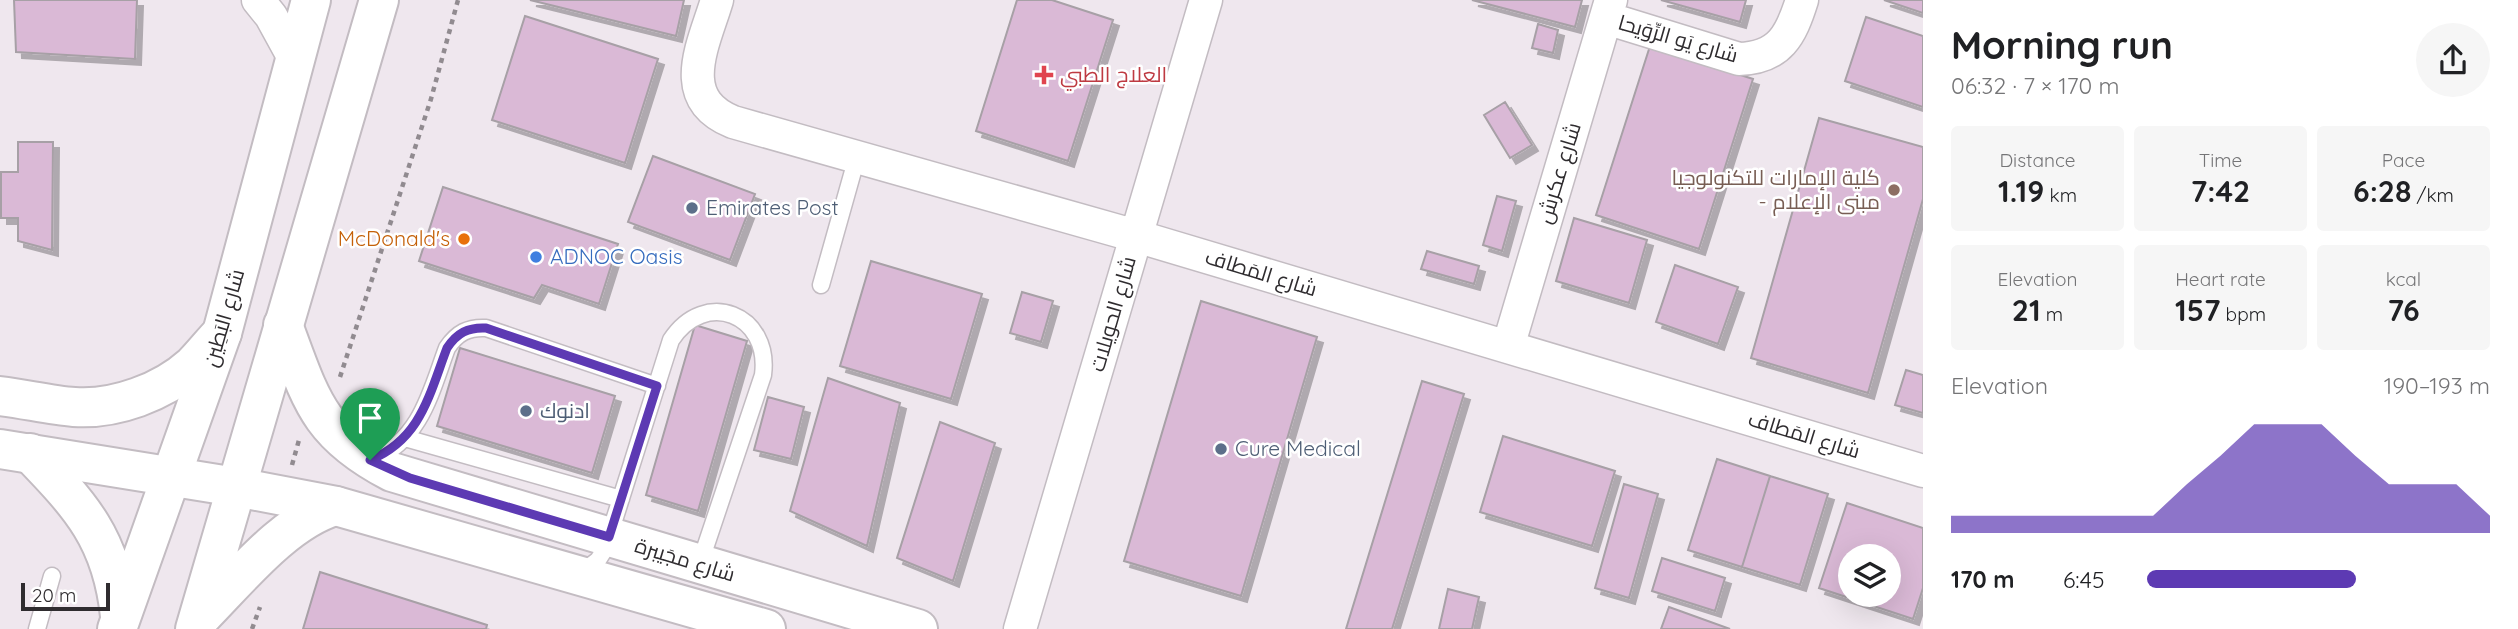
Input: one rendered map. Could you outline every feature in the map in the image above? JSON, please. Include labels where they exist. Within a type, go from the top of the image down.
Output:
[{"type":"street","points":[[258,0],[271,16],[294,58]]},
{"type":"street","name":"شارع البَطِين","points":[[119,623],[222,333],[311,0]]},
{"type":"street","points":[[197,625],[379,0]]},
{"type":"street","name":"شارع المَطاف","points":[[717,0],[697,73],[698,86],[710,109],[721,118],[1136,236],[1923,471]]},
{"type":"street","name":"شارع الحويلات","points":[[1020,629],[1206,0]]},
{"type":"street","name":"شارع يَو الرِّوَيحا","points":[[1608,9],[1739,59],[1749,59],[1769,53],[1788,37],[1802,0]]},
{"type":"street","name":"شارع عكرش","points":[[1508,347],[1608,9]]},
{"type":"street","name":"شارع مجَيبرة","points":[[283,325],[306,387],[319,412],[334,432],[370,460],[410,478],[918,629]]},
{"type":"street","points":[[0,396],[75,407],[101,406],[142,395],[168,383],[192,365],[222,333]]},
{"type":"street","points":[[37,401],[40,424],[37,435],[18,452],[77,503],[103,544],[112,568],[119,623]]},
{"type":"street","name":"شارع مجَيبرة","points":[[18,452],[172,476],[336,506],[766,629]]},
{"type":"street","points":[[197,625],[287,531],[310,515],[336,506]]},
{"type":"lane","points":[[821,285],[857,157]]},
{"type":"lane","points":[[578,575],[598,560],[609,537],[671,340],[690,318],[704,313],[726,313],[746,322],[756,333],[765,360],[763,375],[699,564]]},
{"type":"lane","points":[[370,460],[383,455],[405,438],[421,415],[447,348],[453,339],[469,329],[486,328],[657,386]]},
{"type":"lane","points":[[405,438],[621,499]]},
{"type":"lane","points":[[37,629],[52,576]]},
{"type":"path","points":[[344,367],[431,99],[458,0]]},
{"type":"path","points":[[289,473],[302,434]]},
{"type":"path","points":[[252,629],[255,620]]},
{"type":"building","points":[[14,0],[137,0],[135,59],[16,52]]},
{"type":"building","points":[[530,0],[684,0],[676,36]]},
{"type":"building","name":"العلاج الطبي","points":[[1017,0],[1052,0],[1113,20],[1068,161],[976,131]]},
{"type":"building","points":[[1472,0],[1582,0],[1575,27]]},
{"type":"building","points":[[1661,0],[1746,0],[1740,22]]},
{"type":"building","points":[[1884,0],[1923,0],[1923,13]]},
{"type":"building","points":[[525,16],[658,59],[625,163],[492,120]]},
{"type":"building","points":[[1866,17],[1923,36],[1923,107],[1845,81]]},
{"type":"building","points":[[1538,24],[1558,30],[1553,53],[1532,48]]},
{"type":"building","points":[[1650,46],[1753,79],[1699,249],[1596,215]]},
{"type":"building","points":[[1505,102],[1532,145],[1510,158],[1484,115]]},
{"type":"building","points":[[1819,118],[1923,147],[1923,199],[1868,393],[1751,358]]},
{"type":"building","points":[[18,142],[53,142],[52,250],[18,241],[18,218],[1,218],[1,172],[18,172]]},
{"type":"building","name":"Emirates Post","points":[[653,156],[755,194],[730,260],[628,222]]},
{"type":"building","points":[[443,187],[618,244],[599,304],[542,285],[534,298],[419,261]]},
{"type":"building","points":[[1497,196],[1516,201],[1502,251],[1483,245]]},
{"type":"building","points":[[1574,218],[1647,240],[1629,303],[1556,281]]},
{"type":"building","points":[[1427,251],[1479,266],[1474,284],[1421,269]]},
{"type":"building","points":[[871,261],[982,294],[951,399],[840,366]]},
{"type":"building","points":[[1675,265],[1738,287],[1718,344],[1656,322]]},
{"type":"building","points":[[1022,292],[1053,301],[1041,342],[1010,333]]},
{"type":"building","name":"Cure Medical","points":[[1201,301],[1317,337],[1241,596],[1124,561]]},
{"type":"building","points":[[695,325],[747,341],[698,511],[646,495]]},
{"type":"building","name":"ادنوك","points":[[460,348],[615,396],[592,473],[437,426]]},
{"type":"building","points":[[1906,370],[1923,375],[1923,413],[1895,405]]},
{"type":"building","points":[[828,378],[900,403],[867,546],[790,511]]},
{"type":"building","points":[[1422,381],[1464,394],[1392,629],[1346,629]]},
{"type":"building","points":[[768,397],[804,407],[791,459],[754,450]]},
{"type":"building","points":[[940,422],[995,443],[953,581],[897,558]]},
{"type":"building","points":[[1503,436],[1615,471],[1592,546],[1480,512]]},
{"type":"building","points":[[1717,459],[1770,476],[1742,567],[1688,550]]},
{"type":"building","points":[[1770,476],[1828,494],[1800,585],[1742,567]]},
{"type":"building","points":[[1624,484],[1658,494],[1629,598],[1595,588]]},
{"type":"building","points":[[1847,503],[1923,528],[1923,588],[1913,619],[1877,607],[1901,607],[1901,544],[1838,544],[1838,594],[1819,588]]},
{"type":"building","points":[[1662,558],[1725,578],[1715,611],[1652,591]]},
{"type":"building","points":[[320,572],[487,625],[486,629],[303,629]]},
{"type":"building","points":[[1448,589],[1479,597],[1472,629],[1439,629]]},
{"type":"building","points":[[1669,607],[1730,629],[1661,629]]},
{"type":"place","name":"العلاج الطبي","points":[[1044,75]]},
{"type":"place","name":"كلية الإمارات للتكنولوجيا - مبنى الإعلام","points":[[1894,190]]},
{"type":"place","name":"Emirates Post","points":[[692,208]]},
{"type":"place","name":"McDonald's","points":[[464,239]]},
{"type":"place","name":"ADNOC Oasis","points":[[536,257]]},
{"type":"place","name":"ادنوك","points":[[526,411]]},
{"type":"place","name":"Cure Medical","points":[[1221,449]]},
{"type":"route","points":[[486,328],[657,386],[609,537],[410,478],[370,460],[395,448],[414,427],[447,348],[461,332],[469,329],[486,328]]}]
